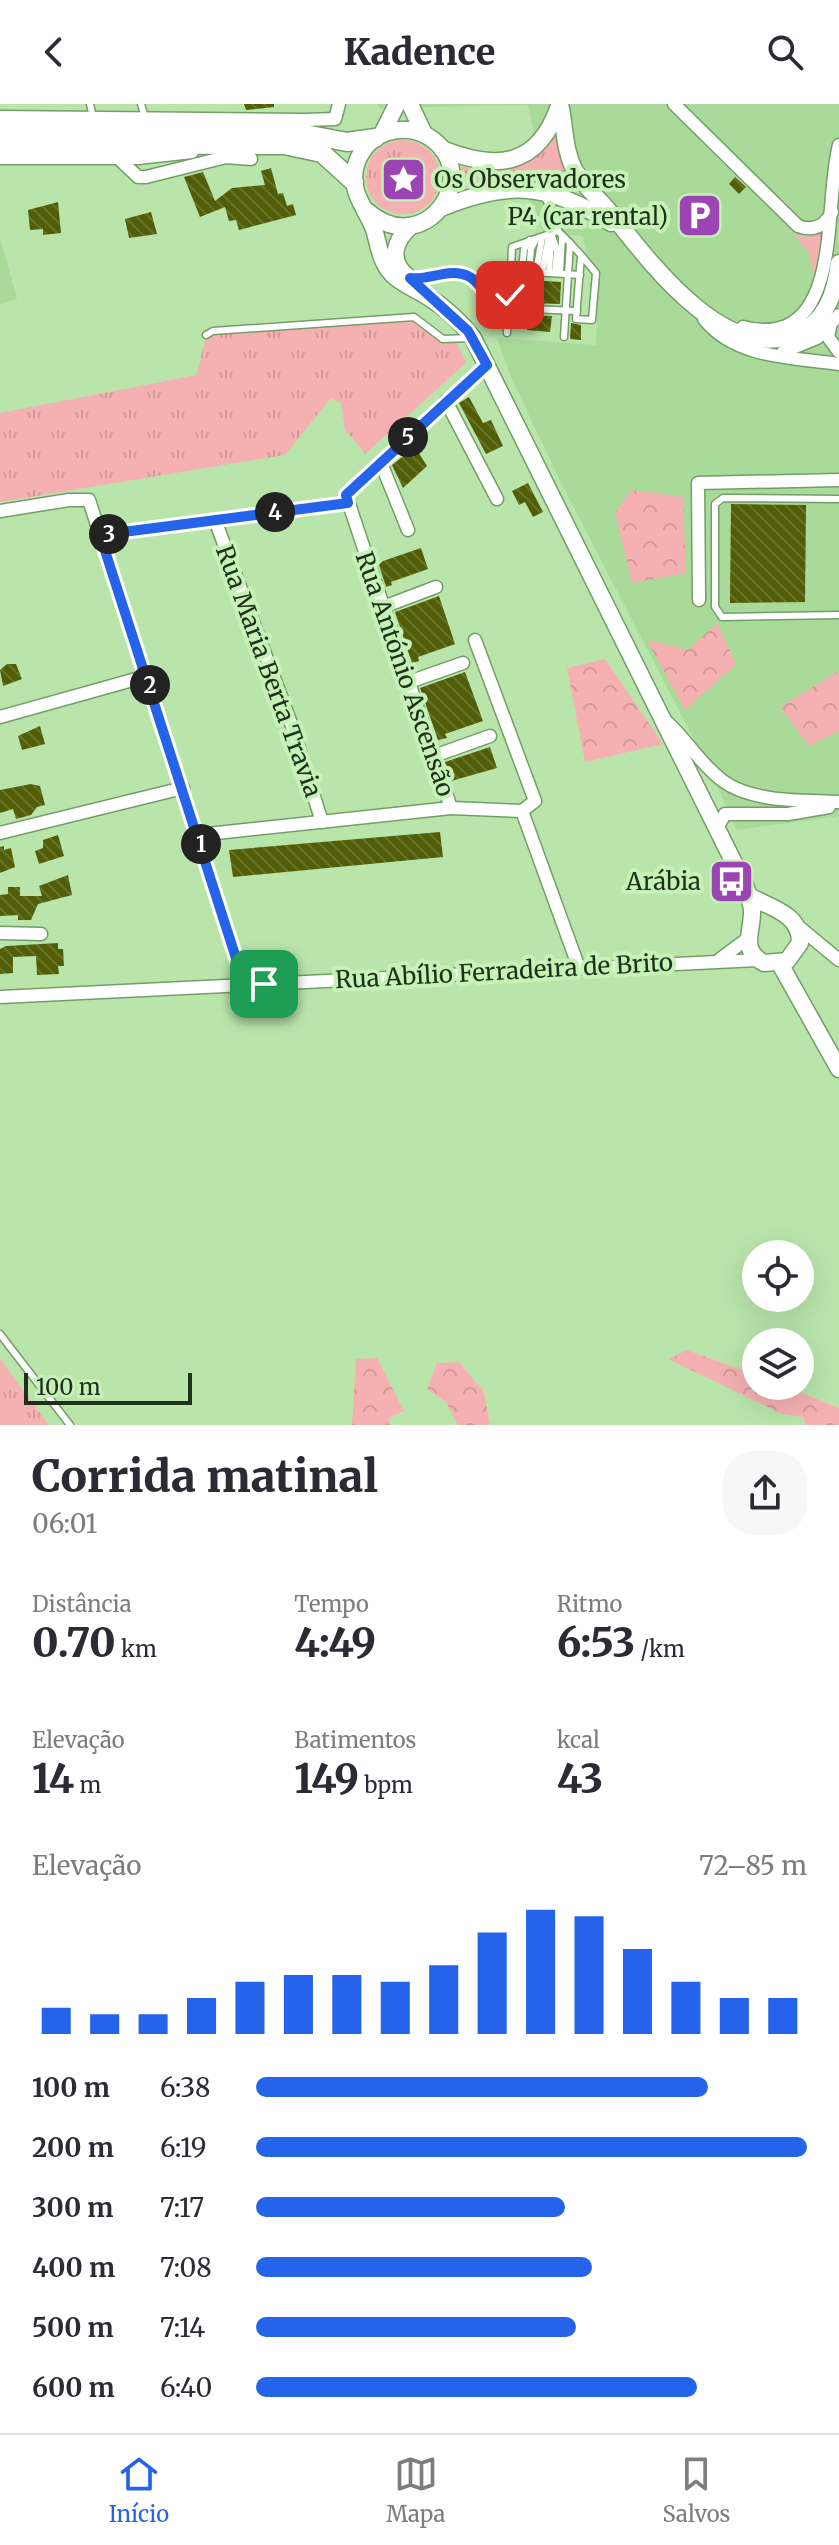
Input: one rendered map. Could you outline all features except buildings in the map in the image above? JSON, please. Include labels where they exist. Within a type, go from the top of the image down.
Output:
[{"type":"main road","points":[[0,129],[250,127],[303,131],[347,142],[378,136]]},
{"type":"main road","points":[[0,144],[228,144],[313,149],[331,158],[354,182]]},
{"type":"street","points":[[0,117],[92,111],[145,117],[335,119],[339,104]]},
{"type":"street","points":[[397,104],[378,136],[359,157],[354,182],[389,271],[405,285],[426,295]]},
{"type":"street","points":[[410,104],[424,134],[442,149],[487,163],[524,154],[545,137],[560,104]]},
{"type":"street","points":[[560,104],[567,148],[575,171],[626,232],[685,294],[728,331],[752,340],[781,340],[802,332],[829,307],[839,263]]},
{"type":"street","points":[[674,104],[798,226],[817,228],[828,220],[832,211]]},
{"type":"street","points":[[230,118],[250,127]]},
{"type":"street","points":[[378,136],[396,129],[424,134]]},
{"type":"street","points":[[0,158],[118,158],[134,163],[228,144]]},
{"type":"street","points":[[685,294],[720,316],[752,330],[781,328],[794,323],[815,304],[822,292],[839,145]]},
{"type":"street","points":[[441,208],[451,179],[442,149]]},
{"type":"street","points":[[134,163],[138,177],[146,177],[226,157],[251,159]]},
{"type":"street","points":[[367,211],[387,224],[411,226],[422,223],[441,208],[488,191],[517,188],[539,190],[578,201],[626,232]]},
{"type":"street","points":[[411,226],[401,235],[394,254],[396,264],[426,295],[459,321],[473,338],[749,896],[752,913],[748,933],[758,960],[833,957]]},
{"type":"street","points":[[685,294],[710,327],[750,351],[839,364]]},
{"type":"street","points":[[768,354],[802,346],[830,327],[839,315]]},
{"type":"street","points":[[830,327],[828,337],[839,352]]},
{"type":"street","points":[[100,535],[348,503],[346,495],[487,365]]},
{"type":"street","points":[[446,401],[497,499]]},
{"type":"street","points":[[381,463],[408,530]]},
{"type":"street","points":[[699,600],[698,483],[839,480]]},
{"type":"street","points":[[0,511],[69,500],[89,500],[245,986]]},
{"type":"street","name":"Rua António Ascensão","points":[[348,503],[451,808],[522,811]]},
{"type":"street","name":"Rua Maria Berta Travia","points":[[215,520],[292,726],[322,822]]},
{"type":"street","points":[[383,607],[436,587]]},
{"type":"street","points":[[475,640],[535,801],[522,811],[579,968]]},
{"type":"street","points":[[409,682],[463,663]]},
{"type":"street","points":[[0,717],[147,676]]},
{"type":"street","points":[[663,719],[719,777],[734,787],[788,799],[839,804]]},
{"type":"street","points":[[434,756],[490,736]]},
{"type":"street","points":[[0,833],[183,788]]},
{"type":"street","points":[[717,828],[725,814],[788,814],[839,804]]},
{"type":"street","points":[[198,835],[451,808]]},
{"type":"street","points":[[749,896],[789,916],[833,957]]},
{"type":"street","points":[[720,959],[748,933],[763,913],[776,911]]},
{"type":"street","points":[[799,927],[790,957],[812,1016],[839,1069]]},
{"type":"street","points":[[0,933],[41,934]]},
{"type":"street","name":"Rua Abílio Ferradeira de Brito","points":[[0,997],[720,959],[758,960]]},
{"type":"lane","points":[[141,104],[145,117]]},
{"type":"lane","points":[[539,190],[556,218],[544,237],[531,249],[542,272]]},
{"type":"lane","points":[[542,272],[557,251],[544,237]]},
{"type":"lane","points":[[542,272],[544,237]]},
{"type":"lane","points":[[507,333],[512,247],[544,237],[562,238],[570,243],[581,255],[596,273],[592,320],[576,319],[581,255]]},
{"type":"lane","points":[[542,272],[562,238]]},
{"type":"lane","points":[[564,337],[570,243]]},
{"type":"lane","points":[[510,281],[518,271],[580,275]]},
{"type":"lane","points":[[410,278],[430,279],[450,272],[467,275],[496,303],[577,311]]},
{"type":"lane","points":[[206,335],[213,331],[414,317],[443,339],[473,338]]},
{"type":"lane","points":[[839,499],[723,498],[715,504],[715,607],[722,617],[839,615]]},
{"type":"lane","points":[[0,1334],[70,1425]]},
{"type":"shaded area","points":[[377,104],[839,104],[839,816],[737,830],[711,772],[562,485],[510,375],[497,338],[596,345],[599,271],[588,258],[583,236],[543,232],[530,206],[527,175],[533,128],[528,105],[379,108]]},
{"type":"shaded area","points":[[0,237],[17,299],[0,304]]},
{"type":"green space","points":[[557,134],[579,186],[575,192],[547,183],[518,179],[488,181],[460,190],[460,167],[488,170],[514,166],[537,154]]},
{"type":"green space","points":[[403,140],[417,143],[429,151],[437,163],[440,177],[437,191],[429,203],[417,211],[403,214],[389,211],[377,203],[369,191],[366,177],[369,163],[377,151],[389,143]]},
{"type":"green space","points":[[823,233],[818,278],[815,278],[808,251],[793,234],[805,237]]},
{"type":"green space","points":[[414,317],[443,339],[455,338],[466,363],[365,454],[345,429],[341,403],[331,398],[285,455],[0,502],[0,413],[197,375],[206,335],[213,331]]},
{"type":"green space","points":[[631,490],[683,497],[686,573],[632,583],[615,513]]},
{"type":"green space","points":[[717,623],[736,664],[685,710],[647,640],[688,650]]},
{"type":"green space","points":[[605,659],[663,744],[585,762],[567,668]]},
{"type":"green space","points":[[839,671],[839,731],[809,746],[780,707]]},
{"type":"green space","points":[[687,1350],[742,1370],[742,1395],[668,1359]]},
{"type":"green space","points":[[377,1358],[404,1411],[390,1417],[389,1425],[352,1425],[356,1359]]},
{"type":"green space","points":[[0,1359],[49,1425],[0,1425]]},
{"type":"green space","points":[[459,1362],[484,1392],[490,1425],[458,1425],[446,1402],[427,1389],[437,1363]]},
{"type":"green space","points":[[814,1398],[839,1408],[839,1425],[805,1425],[804,1417],[782,1414],[753,1400]]},
{"type":"place","name":"Os Observadores","points":[[403,179]]},
{"type":"place","name":"P4 (car rental)","points":[[699,216]]},
{"type":"place","name":"Arábia","points":[[732,881]]},
{"type":"route","points":[[264,984],[245,986],[100,535],[348,503],[346,495],[487,365],[468,331],[410,278],[430,279],[456,273],[467,275],[496,303],[506,302],[510,295]]}]
